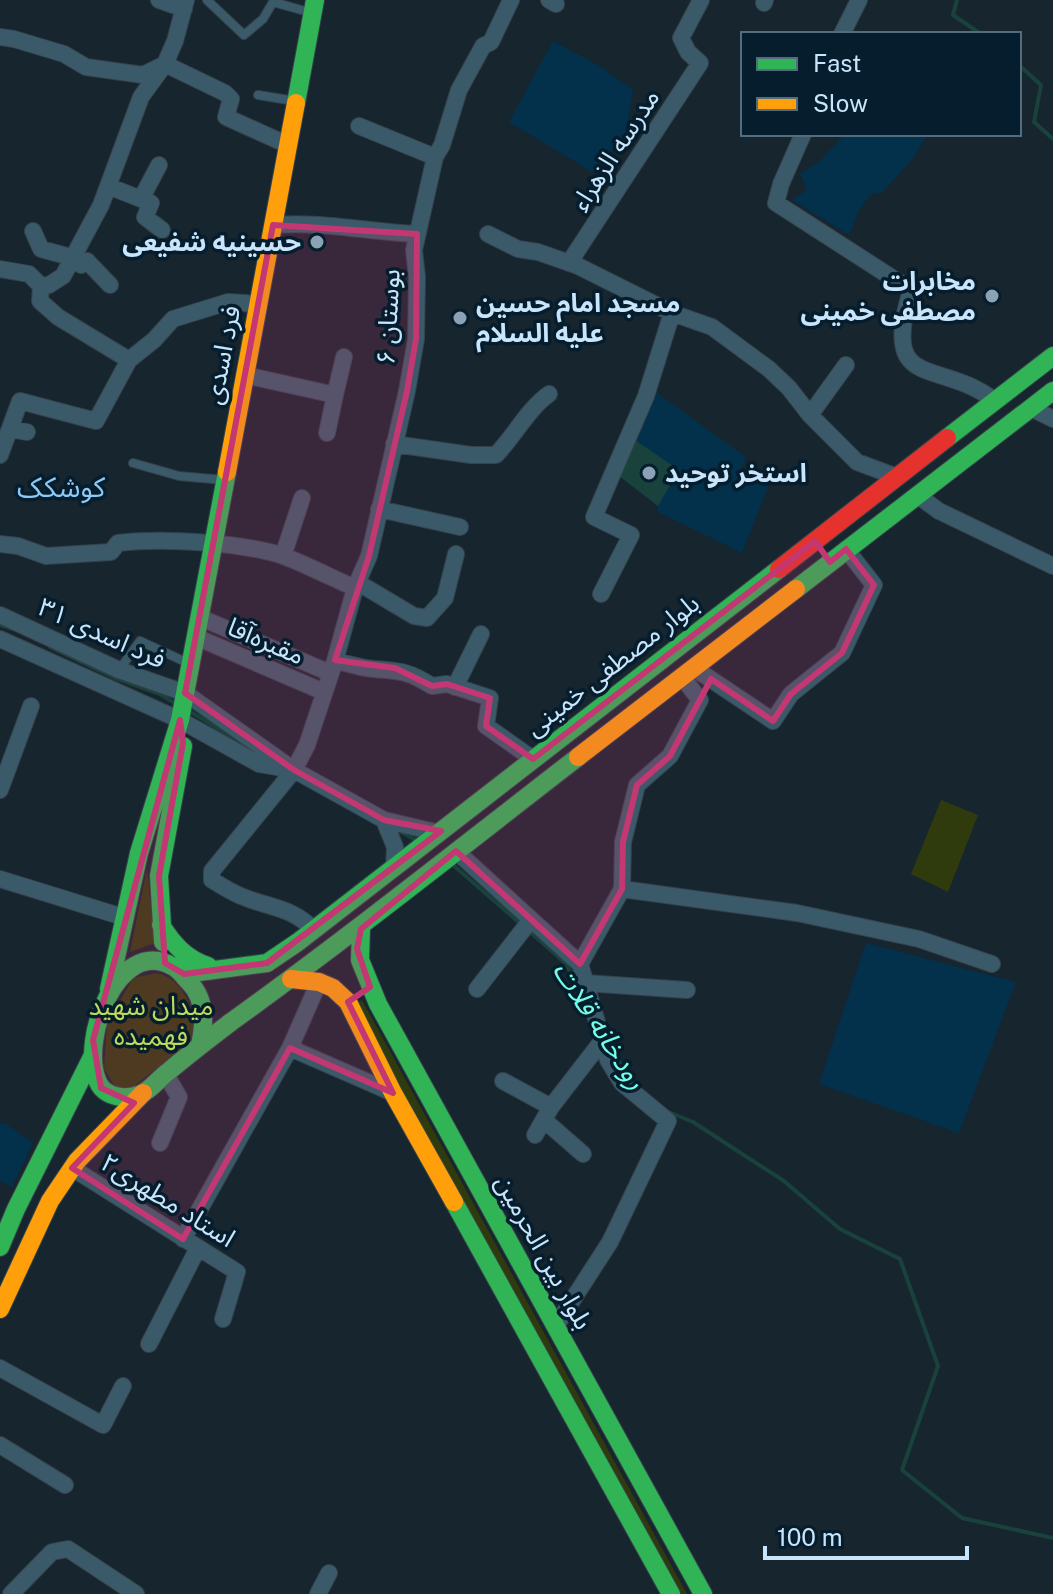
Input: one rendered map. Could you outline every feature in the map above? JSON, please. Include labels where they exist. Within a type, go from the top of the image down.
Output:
[{"type":"main road","name":"فرد اسدی","points":[[109,989],[123,917],[162,770],[180,720],[204,619],[213,543],[314,6]]},
{"type":"main road","name":"بلوار مصطفی خمینی","points":[[184,974],[267,963],[314,930],[1053,356]]},
{"type":"main road","name":"بلوار مصطفی خمینی","points":[[200,1045],[361,929],[456,852],[1053,391]]},
{"type":"main road","points":[[815,541],[830,562]]},
{"type":"main road","name":"فرد اسدی","points":[[165,963],[159,876],[183,743],[180,720]]},
{"type":"main road","points":[[161,925],[174,946],[187,956],[201,964],[224,969]]},
{"type":"main road","name":"بلوار بین الحرمین","points":[[361,929],[357,949],[370,987],[703,1594]]},
{"type":"main road","points":[[0,1309],[50,1201],[72,1168],[143,1093],[200,1045],[205,1028],[199,995],[184,974],[165,963],[145,962],[132,967],[109,989],[97,1015],[93,1055],[97,1080],[108,1094],[125,1097],[143,1093]]},
{"type":"main road","points":[[291,979],[319,982],[333,988],[348,1002],[393,1093],[671,1594]]},
{"type":"main road","points":[[348,1002],[370,987]]},
{"type":"main road","points":[[0,1247],[8,1205],[93,1055]]},
{"type":"street","points":[[41,286],[49,285],[63,276],[74,258],[101,205],[141,97],[165,64],[175,41],[185,4],[159,0]]},
{"type":"street","name":"بوستان ۶","points":[[330,663],[369,556],[416,339],[414,250],[435,157],[442,145],[459,90],[483,46],[491,42],[511,0]]},
{"type":"street","name":"مدرسه الزهراء","points":[[569,263],[700,63],[688,52],[681,38],[701,0]]},
{"type":"street","points":[[843,32],[859,0]]},
{"type":"street","points":[[0,37],[64,54],[86,67],[143,75],[165,64]]},
{"type":"street","points":[[165,64],[225,93],[231,99],[226,117],[288,145]]},
{"type":"street","points":[[359,126],[435,157]]},
{"type":"street","points":[[802,136],[776,203],[911,290],[903,318],[901,349],[906,356],[923,370],[982,391],[995,401]]},
{"type":"street","points":[[141,199],[159,165]]},
{"type":"street","points":[[108,186],[151,203],[145,217],[162,230]]},
{"type":"street","points":[[273,225],[295,223],[364,227],[417,234]]},
{"type":"street","points":[[33,231],[41,249],[74,258],[81,265],[87,261],[110,285]]},
{"type":"street","points":[[488,234],[518,249],[538,252],[569,263],[672,313],[712,327],[769,369],[857,462],[897,477]]},
{"type":"street","points":[[0,269],[29,274],[41,286],[40,301],[58,317],[129,360]]},
{"type":"street","points":[[0,455],[18,431],[20,401],[96,421],[129,360],[154,340],[173,319],[228,302],[258,304]]},
{"type":"street","points":[[601,594],[631,535],[594,517],[646,396],[672,313]]},
{"type":"street","points":[[327,433],[344,357]]},
{"type":"street","points":[[810,415],[846,365]]},
{"type":"street","points":[[245,375],[335,395]]},
{"type":"street","points":[[394,444],[471,455],[496,455],[515,435],[536,403],[549,394]]},
{"type":"street","points":[[1031,408],[1053,419]]},
{"type":"street","points":[[917,495],[939,511],[1053,566]]},
{"type":"street","points":[[283,556],[302,498]]},
{"type":"street","points":[[379,509],[460,527]]},
{"type":"street","points":[[0,544],[18,546],[46,556],[111,552],[118,543],[136,541],[213,543],[283,556],[356,585],[414,616],[427,618],[445,598],[456,554]]},
{"type":"street","points":[[688,672],[773,721],[791,694],[842,653],[874,585],[846,549]]},
{"type":"street","name":"فرد اسدی ۳۱","points":[[0,615],[119,670],[185,693],[294,770]]},
{"type":"street","name":"مقبره‌آقا","points":[[204,619],[330,663],[318,690],[307,745],[294,770],[212,871],[212,880],[247,898],[301,917],[314,930]]},
{"type":"street","points":[[455,687],[481,634]]},
{"type":"street","name":"مقبره‌آقا","points":[[198,638],[318,690]]},
{"type":"street","name":"فرد اسدی ۳۱","points":[[0,639],[180,720],[259,764],[294,770]]},
{"type":"street","points":[[330,663],[395,668],[432,686],[447,684],[490,698],[486,726],[533,759]]},
{"type":"street","points":[[580,964],[622,889],[623,842],[637,785],[670,756],[700,700],[688,672]]},
{"type":"street","points":[[0,790],[31,706]]},
{"type":"street","points":[[294,770],[384,820],[439,834]]},
{"type":"street","points":[[384,820],[395,847],[394,868]]},
{"type":"street","points":[[456,852],[580,964],[608,1060],[622,1083],[668,1121],[610,1242],[555,1327]]},
{"type":"street","points":[[0,879],[123,917]]},
{"type":"street","points":[[622,889],[797,913],[919,939],[992,964]]},
{"type":"street","points":[[477,989],[530,921]]},
{"type":"street","points":[[183,1239],[290,1048],[319,982]]},
{"type":"street","points":[[585,983],[687,990]]},
{"type":"street","points":[[535,1135],[602,1041]]},
{"type":"street","points":[[290,1048],[393,1093]]},
{"type":"street","points":[[160,1143],[179,1097],[165,1073]]},
{"type":"street","points":[[503,1081],[548,1113],[583,1154]]},
{"type":"street","name":"استاد مطهری۲","points":[[72,1168],[237,1272],[223,1319]]},
{"type":"street","points":[[149,1344],[198,1248]]},
{"type":"street","points":[[0,1368],[103,1425],[123,1386]]},
{"type":"street","points":[[0,1445],[65,1485]]},
{"type":"street","points":[[11,1594],[52,1552],[68,1549],[136,1594]]},
{"type":"street","points":[[318,1594],[329,1573]]},
{"type":"lane","points":[[207,0],[244,35],[263,19],[273,2],[314,6]]},
{"type":"lane","points":[[258,95],[296,101]]},
{"type":"lane","points":[[133,463],[179,476],[225,480]]},
{"type":"lane","points":[[119,670],[140,641],[191,664]]},
{"type":"highlighted area","points":[[273,225],[417,234],[416,339],[407,391],[369,556],[335,660],[395,668],[432,686],[447,684],[490,698],[486,726],[533,759],[815,541],[830,562],[846,549],[874,585],[842,653],[791,694],[773,721],[711,679],[670,756],[637,785],[623,842],[622,889],[580,964],[456,851],[361,929],[357,949],[370,987],[348,1002],[393,1093],[290,1048],[183,1239],[72,1168],[134,1103],[101,1088],[93,1040],[180,720],[183,743],[159,876],[165,963],[184,974],[267,963],[441,831],[384,820],[294,770],[185,693]]},
{"type":"shaded area","points":[[553,41],[600,66],[633,90],[626,132],[594,173],[509,122]]},
{"type":"shaded area","points":[[843,136],[927,136],[914,157],[882,193],[872,193],[860,208],[849,235],[792,200],[807,189],[800,174],[820,161]]},
{"type":"shaded area","points":[[657,393],[746,457],[741,470],[769,485],[742,553],[658,512],[658,506],[619,476]]},
{"type":"shaded area","name":"استخر توحید","points":[[635,440],[679,470],[658,506],[619,476]]},
{"type":"shaded area","points":[[866,943],[1016,982],[959,1133],[819,1084]]},
{"type":"shaded area","points":[[5,1123],[33,1143],[12,1187],[0,1181],[0,1124]]},
{"type":"green space","points":[[941,800],[978,815],[948,892],[911,874]]},
{"type":"green space","points":[[147,869],[155,943],[130,952]]},
{"type":"green space","name":"میدان شهید فهمیده","points":[[156,973],[172,980],[189,1004],[196,1020],[189,1043],[133,1087],[116,1089],[104,1068],[107,1024],[133,978]]},
{"type":"green space","points":[[362,1000],[687,1594],[682,1594],[647,1539],[355,1004]]},
{"type":"waterway","points":[[957,0],[953,15],[978,32]]},
{"type":"waterway","points":[[1021,67],[1041,85],[1034,122],[1053,139]]},
{"type":"waterway","name":"رودخانه قلات","points":[[0,625],[13,629]]},
{"type":"waterway","name":"رودخانه قلات","points":[[50,647],[115,678],[160,694],[176,704]]},
{"type":"waterway","name":"رودخانه قلات","points":[[191,712],[248,747]]},
{"type":"waterway","name":"رودخانه قلات","points":[[399,831],[416,840]]},
{"type":"waterway","name":"رودخانه قلات","points":[[453,865],[522,925]]},
{"type":"waterway","name":"رودخانه قلات","points":[[528,930],[564,962],[579,985]]},
{"type":"waterway","name":"رودخانه قلات","points":[[612,1050],[630,1080]]},
{"type":"waterway","name":"رودخانه قلات","points":[[666,1111],[693,1122],[784,1181],[840,1229],[900,1259],[938,1366],[902,1470],[962,1518],[1053,1538]]},
{"type":"traffic: fast","points":[[296,103],[315,0]]},
{"type":"traffic: fast","points":[[947,438],[1053,356]]},
{"type":"traffic: fast","points":[[796,589],[1053,391]]},
{"type":"traffic: fast","points":[[109,989],[139,853],[180,720],[227,472]]},
{"type":"traffic: fast","points":[[184,974],[267,963],[298,942],[779,569]]},
{"type":"traffic: fast","points":[[163,942],[159,876],[183,746]]},
{"type":"traffic: fast","points":[[200,1045],[203,1012],[199,996],[179,971],[152,961],[135,966],[119,979],[107,998],[94,1043],[93,1064],[98,1082],[111,1094],[129,1097],[145,1092],[207,1040],[578,757]]},
{"type":"traffic: fast","points":[[161,925],[181,950],[208,966]]},
{"type":"traffic: fast","points":[[361,929],[360,960],[378,1004],[703,1594]]},
{"type":"traffic: fast","points":[[0,1247],[93,1055]]},
{"type":"traffic: fast","points":[[454,1202],[671,1594]]},
{"type":"traffic: slow","points":[[227,472],[296,103]]},
{"type":"traffic: slow","points":[[578,757],[796,589]]},
{"type":"traffic: slow","points":[[291,979],[319,982],[333,988],[348,1002],[393,1093],[454,1202]]},
{"type":"traffic: slow","points":[[0,1309],[50,1201],[77,1161],[143,1093]]},
{"type":"traffic: jam","points":[[779,569],[947,438]]},
{"type":"place","name":"حسینیه شفیعی","points":[[317,242]]},
{"type":"place","name":"مخابرات مصطفی خمینی","points":[[992,296]]},
{"type":"place","name":"مسجد امام حسین علیه السلام","points":[[460,318]]},
{"type":"place","name":"استخر توحید","points":[[649,473]]},
{"type":"district","name":"کوشکک","points":[[61,487]]}]
